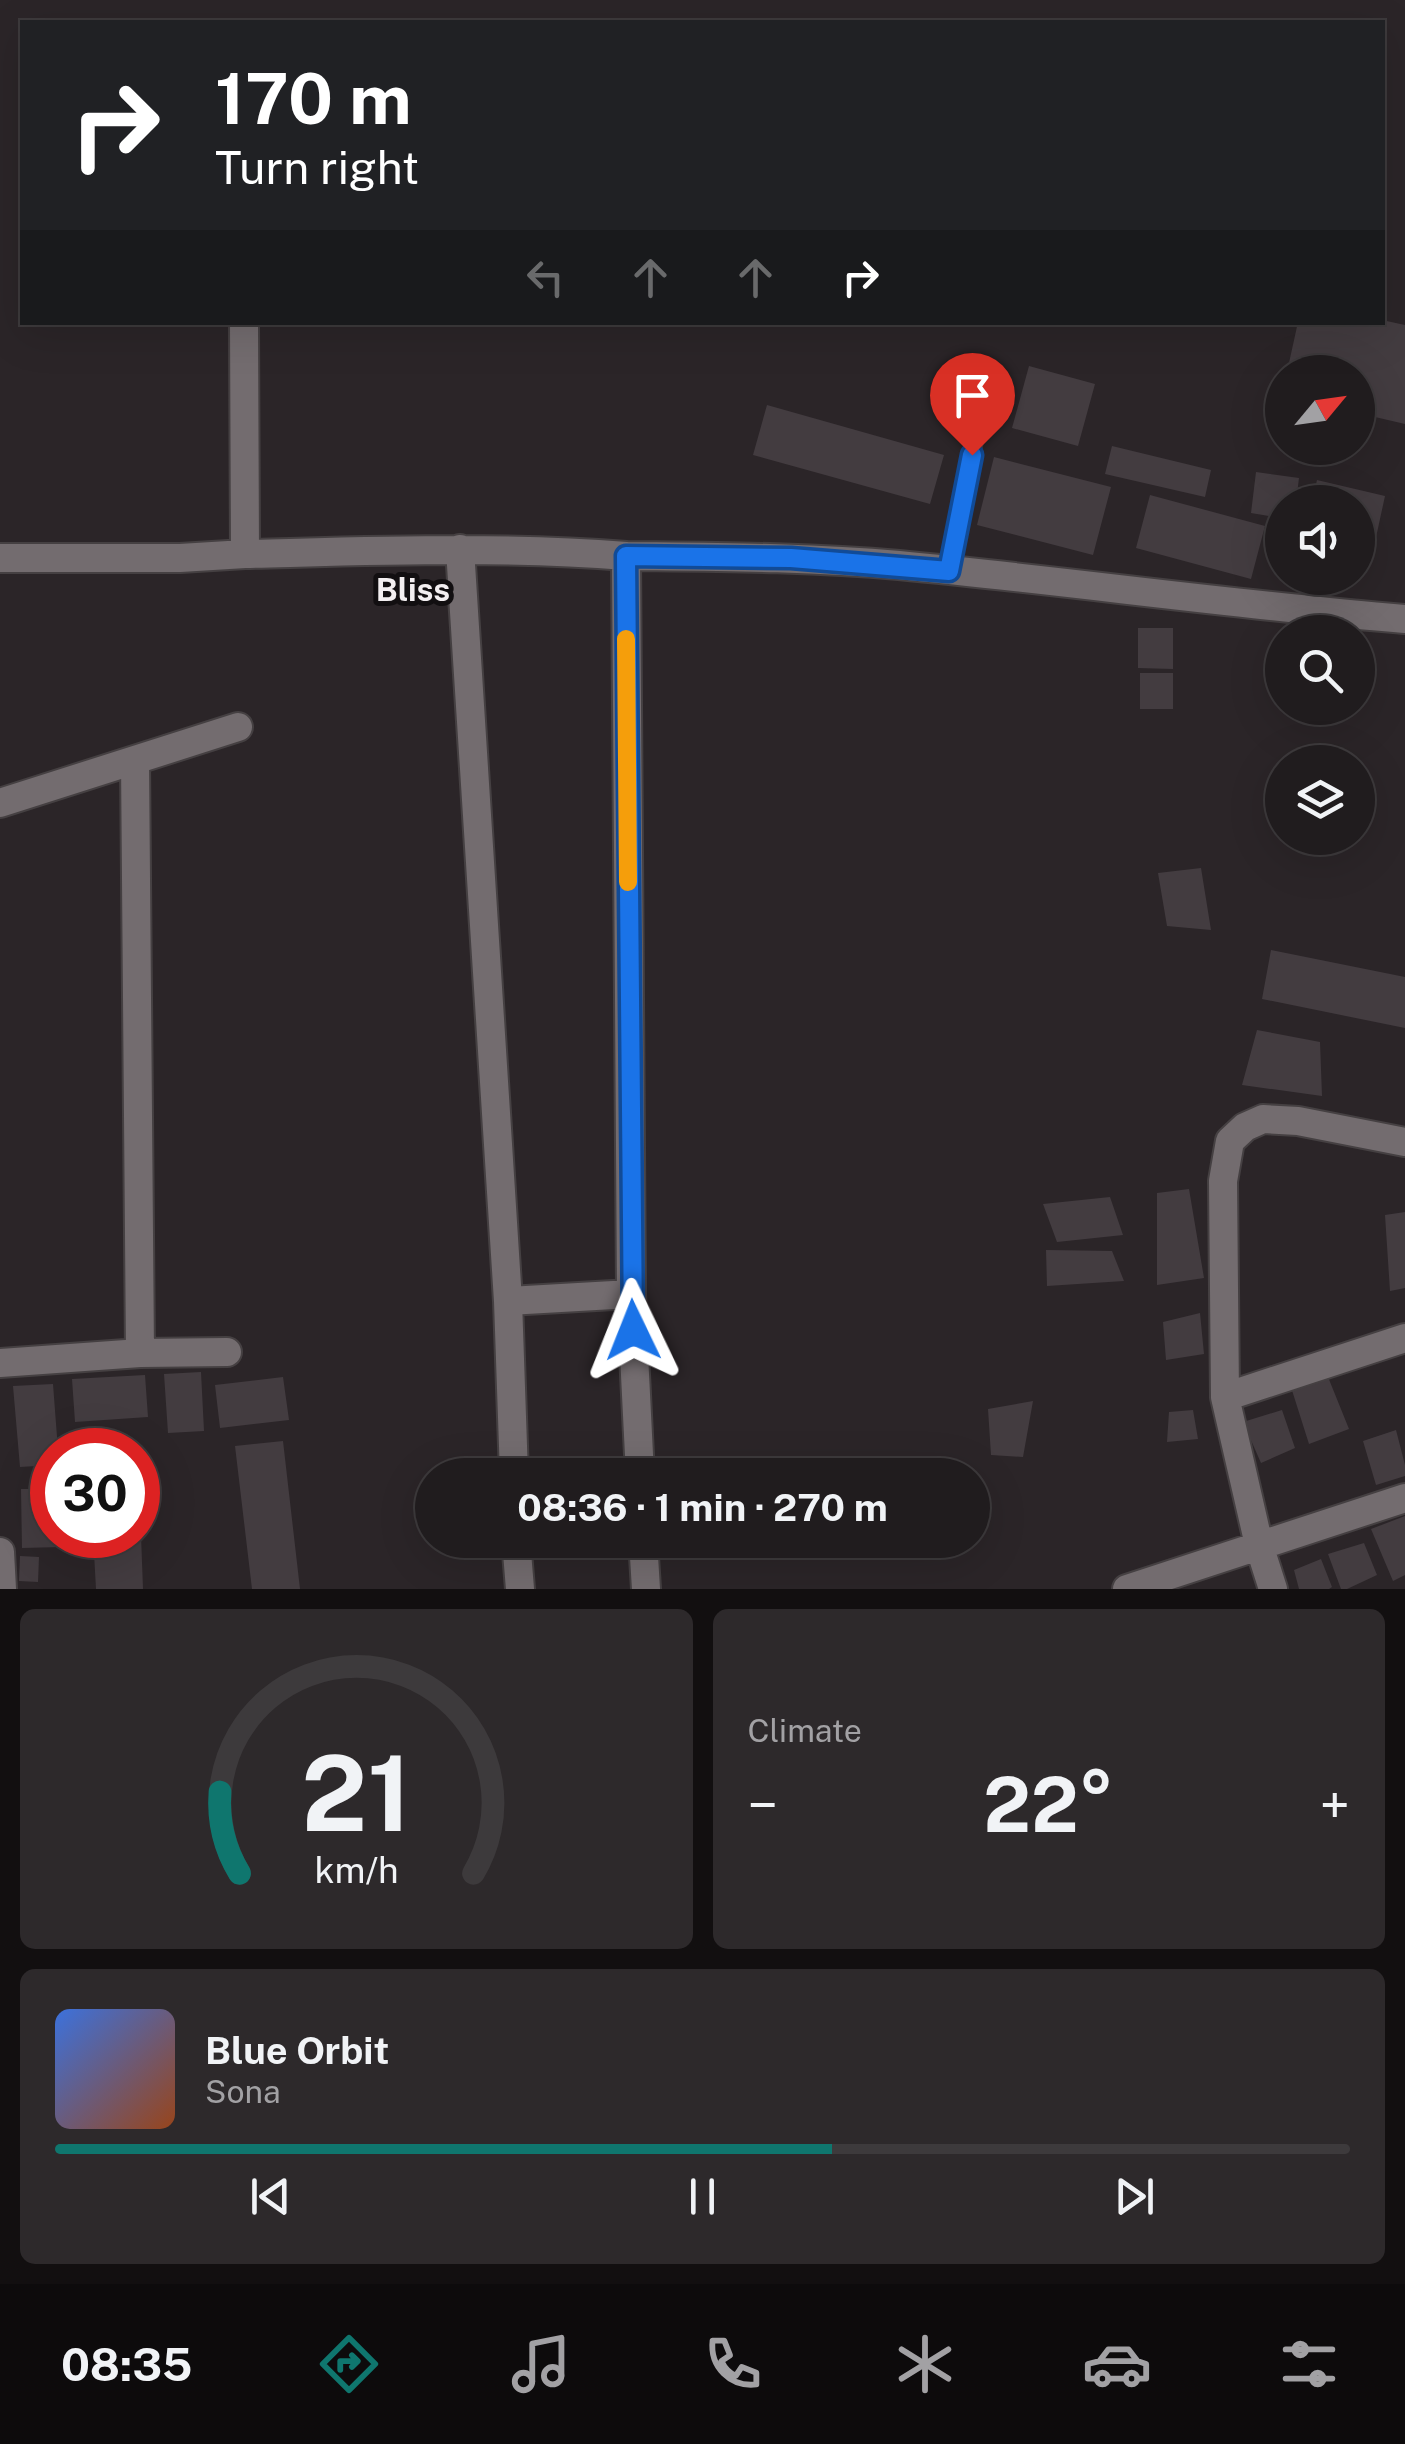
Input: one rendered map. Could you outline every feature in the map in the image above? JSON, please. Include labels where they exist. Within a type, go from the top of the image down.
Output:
[{"type":"street","points":[[244,325],[245,554]]},
{"type":"street","points":[[460,549],[508,1301],[513,1458]]},
{"type":"street","points":[[0,558],[180,558],[460,549],[791,558],[1405,619]]},
{"type":"street","points":[[626,556],[631,1294],[639,1458]]},
{"type":"street","points":[[0,803],[238,727]]},
{"type":"street","points":[[135,760],[140,1353]]},
{"type":"street","points":[[1273,1589],[1225,1397],[1223,1181],[1230,1142],[1245,1127],[1263,1119],[1298,1121],[1405,1142]]},
{"type":"street","points":[[508,1301],[631,1294]]},
{"type":"street","points":[[1225,1397],[1405,1338]]},
{"type":"street","points":[[0,1363],[140,1353],[227,1352]]},
{"type":"street","points":[[1128,1589],[1405,1498]]},
{"type":"street","points":[[0,1552],[2,1589]]},
{"type":"street","points":[[517,1558],[520,1589]]},
{"type":"street","points":[[644,1558],[646,1589]]},
{"type":"lane","points":[[949,571],[987,377]]},
{"type":"building","points":[[1385,321],[1405,325],[1405,424],[1375,417],[1375,355],[1291,355],[1297,325],[1385,325]]},
{"type":"building","points":[[1029,366],[1095,384],[1078,446],[1012,428]]},
{"type":"building","points":[[767,405],[944,455],[930,504],[753,455]]},
{"type":"building","points":[[1112,446],[1211,470],[1205,497],[1105,474]]},
{"type":"building","points":[[994,457],[1111,487],[1093,555],[977,525]]},
{"type":"building","points":[[1256,472],[1299,478],[1298,485],[1265,485],[1265,515],[1251,513]]},
{"type":"building","points":[[1375,494],[1385,496],[1375,542]]},
{"type":"building","points":[[1150,495],[1265,526],[1251,579],[1136,548]]},
{"type":"building","points":[[1138,628],[1173,628],[1173,669],[1138,668]]},
{"type":"building","points":[[1140,673],[1173,673],[1173,709],[1140,709]]},
{"type":"building","points":[[1201,868],[1211,930],[1167,926],[1158,873]]},
{"type":"building","points":[[1271,950],[1405,977],[1405,1028],[1262,999]]},
{"type":"building","points":[[1257,1030],[1320,1042],[1322,1096],[1242,1085]]},
{"type":"building","points":[[1189,1189],[1204,1278],[1157,1285],[1157,1193]]},
{"type":"building","points":[[1110,1197],[1123,1235],[1057,1242],[1043,1204]]},
{"type":"building","points":[[1405,1212],[1405,1288],[1390,1291],[1385,1215]]},
{"type":"building","points":[[1046,1250],[1112,1251],[1124,1281],[1047,1286]]},
{"type":"building","points":[[1200,1313],[1204,1354],[1166,1360],[1163,1322]]},
{"type":"building","points":[[201,1372],[204,1431],[168,1433],[164,1374]]},
{"type":"building","points":[[1326,1372],[1349,1429],[1309,1444],[1290,1384]]},
{"type":"building","points":[[145,1375],[148,1417],[75,1422],[72,1379]]},
{"type":"building","points":[[283,1377],[289,1420],[220,1428],[215,1385]]},
{"type":"building","points":[[53,1384],[56,1428],[30,1428],[30,1466],[20,1467],[13,1386]]},
{"type":"building","points":[[1033,1401],[1023,1457],[991,1455],[988,1409]]},
{"type":"building","points":[[1193,1410],[1198,1439],[1167,1442],[1169,1412]]},
{"type":"building","points":[[1282,1410],[1295,1448],[1261,1463],[1243,1422]]},
{"type":"building","points":[[1396,1430],[1405,1476],[1376,1485],[1363,1441]]},
{"type":"building","points":[[283,1441],[300,1589],[252,1589],[235,1446]]},
{"type":"building","points":[[21,1489],[30,1489],[30,1548],[22,1548]]},
{"type":"building","points":[[1405,1516],[1405,1575],[1393,1581],[1371,1529]]},
{"type":"building","points":[[1364,1543],[1377,1575],[1341,1589],[1328,1554]]},
{"type":"building","points":[[20,1556],[39,1558],[38,1582],[19,1581]]},
{"type":"building","points":[[94,1558],[142,1558],[143,1589],[96,1589]]},
{"type":"building","points":[[1321,1559],[1332,1587],[1299,1589],[1294,1570]]},
{"type":"slow traffic","points":[[626,639],[628,882]]},
{"type":"district","name":"Bliss","points":[[413,589]]},
{"type":"route","points":[[633,1330],[626,556],[791,558],[949,571],[972,455]]}]
